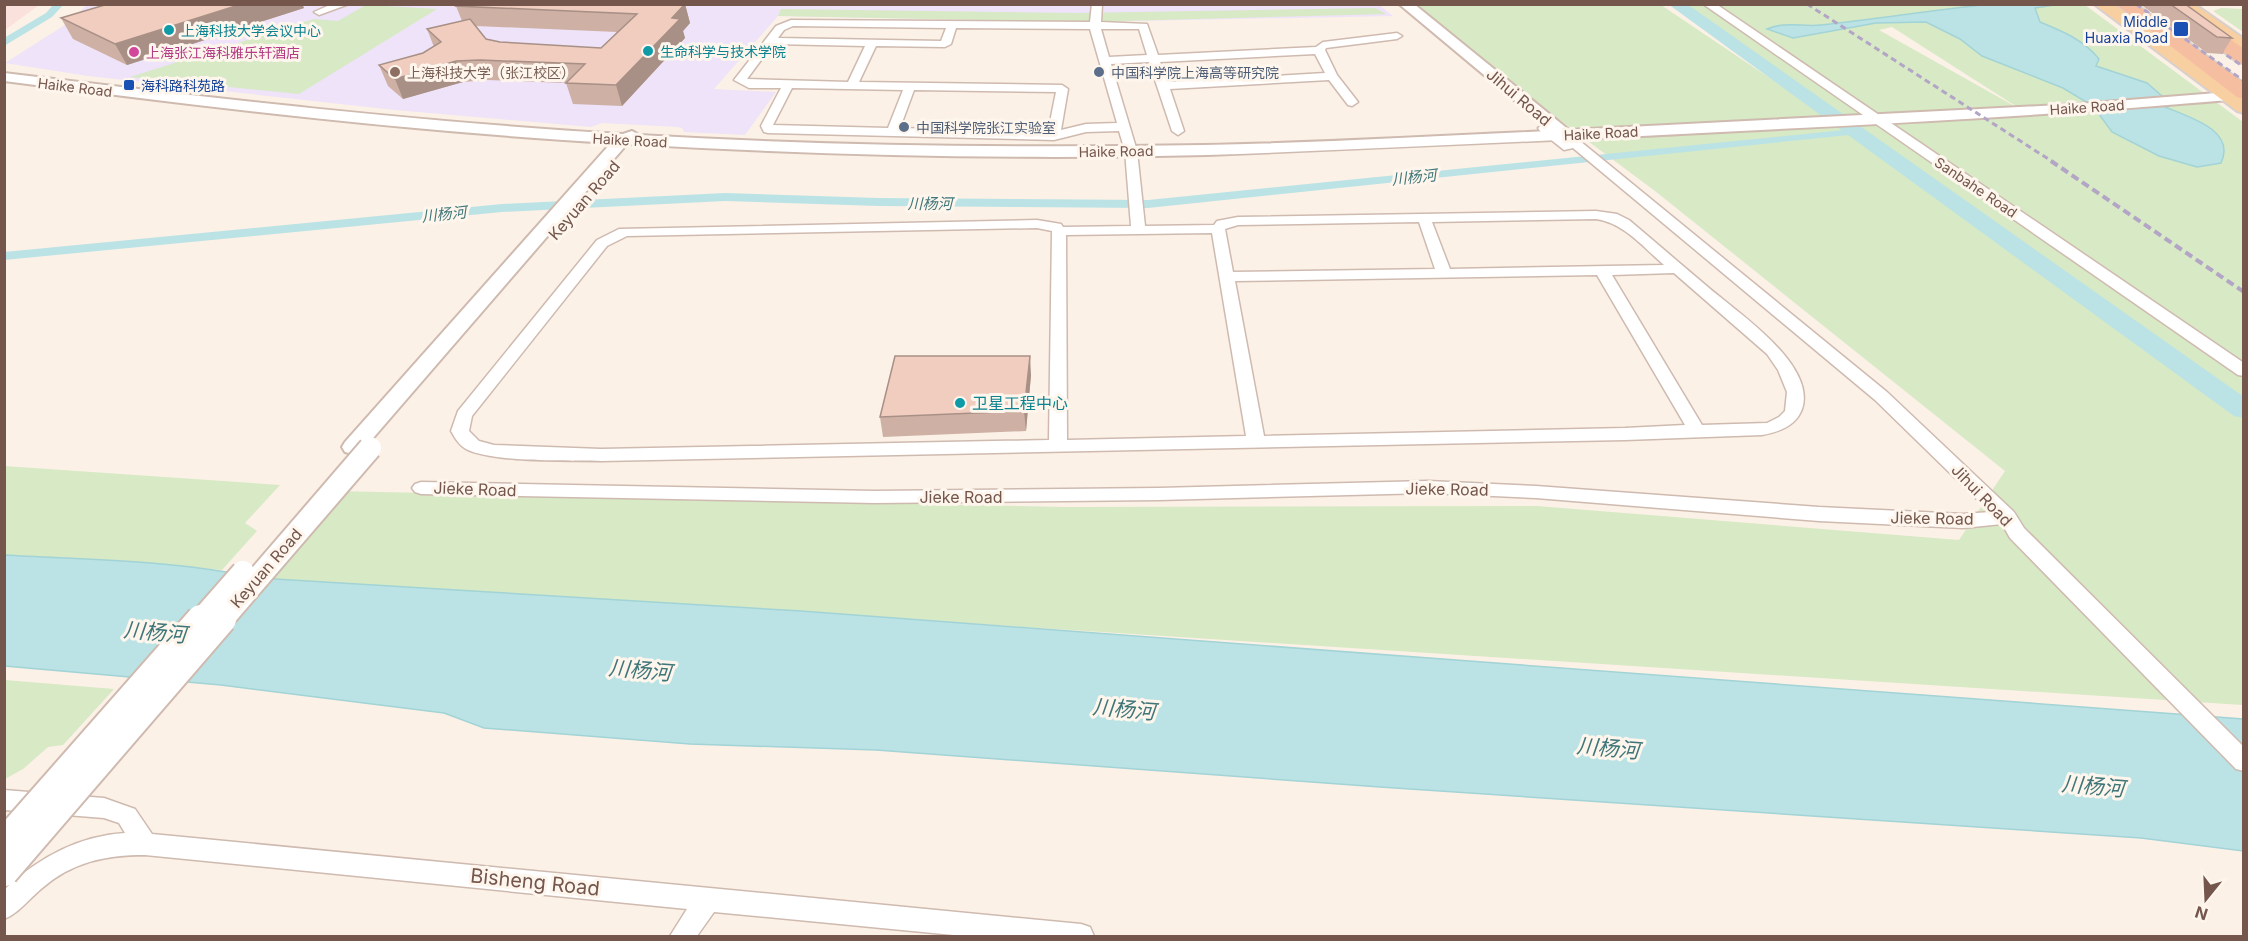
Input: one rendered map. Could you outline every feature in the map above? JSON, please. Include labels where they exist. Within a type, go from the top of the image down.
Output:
[{"type":"highway","points":[[2124,4],[2233,95]]},
{"type":"highway","points":[[2167,4],[2244,58]]},
{"type":"main road","points":[[2102,4],[2233,95]]},
{"type":"main road","points":[[2182,4],[2244,47]]},
{"type":"street","points":[[319,12],[344,4]]},
{"type":"street","points":[[1097,4],[1095,27],[1130,149],[1137,224]]},
{"type":"street","name":"Jihui Road","points":[[1397,4],[1555,132]]},
{"type":"street","name":"Jihui Road","points":[[1405,4],[1770,314],[2000,518],[2244,762]]},
{"type":"street","name":"Sanbahe Road","points":[[1708,4],[2244,371]]},
{"type":"street","points":[[1054,136],[1062,89],[749,84],[740,80],[783,26],[791,23],[1143,26],[1178,131]]},
{"type":"street","points":[[770,41],[945,44],[952,25]]},
{"type":"street","points":[[1319,51],[1323,45],[1397,36]]},
{"type":"street","points":[[852,85],[872,43]]},
{"type":"street","points":[[1105,61],[1319,51]]},
{"type":"street","points":[[1319,51],[1332,76],[1352,102]]},
{"type":"street","name":"Haike Road","points":[[4,72],[114,87],[379,116],[630,139]]},
{"type":"street","points":[[1163,86],[1332,76]]},
{"type":"street","name":"Haike Road","points":[[4,77],[95,90],[361,118],[630,139],[874,151],[1130,149],[1555,132],[1866,114],[2079,109],[2233,95]]},
{"type":"street","points":[[788,85],[767,126],[768,129],[1054,136],[1066,135],[1081,129],[1124,127]]},
{"type":"street","points":[[892,133],[910,86]]},
{"type":"street","name":"Keyuan Road","points":[[4,872],[362,447],[630,139]]},
{"type":"street","points":[[1058,446],[1059,231],[1056,227],[1037,224],[648,230],[614,234],[602,243],[464,415],[460,423],[460,431],[465,439],[482,449],[574,455],[1058,446],[1256,442],[1625,434],[1774,427],[1792,411],[1796,390],[1787,369],[1773,351],[1624,223],[1612,217],[1596,215],[1238,221],[1222,224],[1218,229],[1256,442]]},
{"type":"street","points":[[1424,218],[1444,273]]},
{"type":"street","points":[[1059,231],[1137,224],[1218,229]]},
{"type":"street","points":[[1227,277],[1678,269]]},
{"type":"street","points":[[1602,271],[1697,430]]},
{"type":"street","name":"Keyuan Road","points":[[4,843],[362,447]]},
{"type":"street","name":"Jieke Road","points":[[428,477],[878,486],[1421,479],[1544,484],[2000,518],[1963,521],[1819,514],[1536,492],[1428,487],[910,497],[736,496],[421,488],[428,477]]},
{"type":"street","points":[[4,800],[104,808],[127,816],[145,844]]},
{"type":"street","name":"Bisheng Road","points":[[4,907],[43,872],[86,849],[109,844],[145,844],[1081,936]]},
{"type":"street","points":[[683,936],[708,899]]},
{"type":"shaded area","points":[[5,4],[39,4],[39,5],[5,30]]},
{"type":"shaded area","name":"上海科技大学（张江校区）","points":[[88,4],[1378,4],[1393,16],[1084,22],[778,16],[714,89],[776,92],[745,135],[684,132],[682,128],[677,127],[602,123],[591,127],[395,110],[88,76],[5,63],[68,23]]},
{"type":"green space","points":[[366,5],[437,9],[299,94],[130,77],[314,19],[338,21]]},
{"type":"green space","points":[[1405,5],[1661,5],[2212,375],[1687,5],[2085,5],[2243,122],[2243,705],[258,578],[333,491],[1065,507],[1537,506],[1959,540],[2005,471],[1655,191]],"holes":[[[1892,27],[2025,112],[1879,30]]]},
{"type":"green space","points":[[1375,8],[1386,14],[1084,22],[778,16],[781,9],[1078,13]]},
{"type":"green space","points":[[2221,8],[2243,9],[2243,32],[2213,11]]},
{"type":"green space","points":[[4,466],[280,485],[245,523],[257,531],[222,570],[162,564],[5,555]]},
{"type":"green space","points":[[5,680],[114,689],[63,745],[48,747],[23,769],[5,779]]},
{"type":"water","points":[[1982,5],[2054,5],[2035,8],[2040,22],[2087,46],[2099,59],[2096,66],[2147,83],[2162,96],[2156,103],[2192,118],[2214,131],[2221,140],[2224,151],[2221,163],[2197,167],[2159,156],[2112,132],[2093,106],[2063,88],[1982,56],[1960,39],[1926,22],[1876,23],[1793,38],[1767,29],[1781,25],[1821,25]]},
{"type":"water","points":[[4,555],[164,564],[258,578],[801,611],[2243,719],[2243,851],[2141,838],[1380,787],[876,750],[690,744],[484,728],[444,713],[221,685],[5,666]]},
{"type":"building","points":[[108,4],[242,4],[115,44],[61,18]]},
{"type":"building","points":[[458,4],[685,4],[672,18],[680,19],[616,85],[566,83],[585,64],[456,61],[395,79],[379,65],[423,53],[441,42],[427,29],[470,19],[486,39],[500,42],[601,48],[637,14],[456,6]]},
{"type":"building","points":[[2170,4],[2185,4],[2232,38],[2217,37]]},
{"type":"building","name":"卫星工程中心","points":[[895,356],[1030,356],[1024,411],[880,417]]},
{"type":"waterway","points":[[4,43],[49,15],[60,4]]},
{"type":"waterway","points":[[1676,4],[2244,410]]},
{"type":"waterway","name":"川杨河","points":[[4,256],[502,208],[725,197],[879,202],[1148,204],[1854,132]]},
{"type":"railway","points":[[1807,4],[2053,162]]},
{"type":"railway","points":[[2136,4],[2244,81]]},
{"type":"railway","points":[[2210,44],[2244,67]]},
{"type":"railway","points":[[2051,161],[2244,292]]},
{"type":"place","name":"Middle Huaxia Road","points":[[2181,29]]},
{"type":"place","name":"上海科技大学会议中心","points":[[169,30]]},
{"type":"place","name":"生命科学与技术学院","points":[[648,51]]},
{"type":"place","name":"上海张江海科雅乐轩酒店","points":[[134,52]]},
{"type":"place","name":"上海科技大学（张江校区）","points":[[395,72]]},
{"type":"place","name":"中国科学院上海高等研究院","points":[[1099,72]]},
{"type":"place","name":"海科路科苑路","points":[[129,85]]},
{"type":"place","name":"中国科学院张江实验室","points":[[904,127]]},
{"type":"place","name":"卫星工程中心","points":[[960,403]]}]
